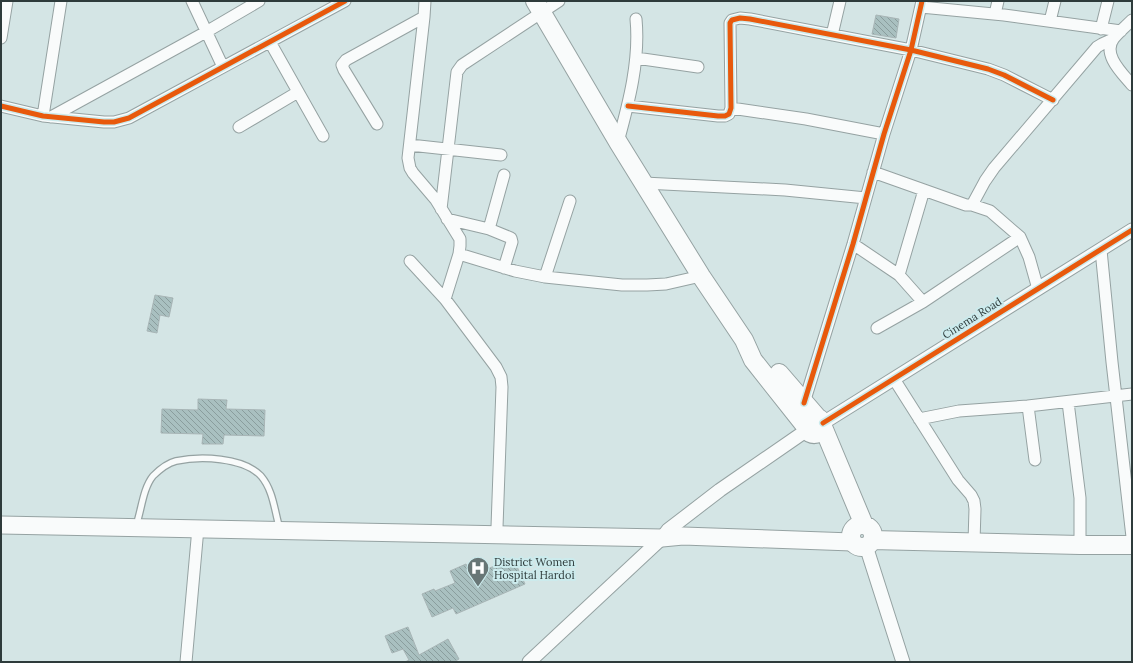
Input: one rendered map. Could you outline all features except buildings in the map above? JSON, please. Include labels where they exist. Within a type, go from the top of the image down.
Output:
[{"type":"highway","points":[[538,7],[618,142],[701,276],[744,340],[753,360],[815,426]]},
{"type":"highway","points":[[744,340],[763,355],[804,403],[861,538],[1080,545],[1132,545]]},
{"type":"main road","points":[[1,516],[497,528],[665,534],[683,536],[861,538]]},
{"type":"main road","points":[[1,525],[665,534]]},
{"type":"street","points":[[1,38],[7,1]]},
{"type":"street","points":[[47,116],[61,1]]},
{"type":"street","points":[[192,1],[223,67]]},
{"type":"street","points":[[47,116],[206,32],[259,1]]},
{"type":"street","points":[[1,106],[47,116],[109,122],[121,121],[346,1]]},
{"type":"street","points":[[425,1],[408,158],[410,168],[413,173],[436,200],[460,240],[460,254],[445,299]]},
{"type":"street","points":[[441,209],[457,72],[462,66],[538,7],[560,1]]},
{"type":"street","points":[[832,35],[840,1]]},
{"type":"street","points":[[995,14],[998,1]]},
{"type":"street","points":[[1050,21],[1055,1]]},
{"type":"street","points":[[1101,28],[1108,1]]},
{"type":"street","points":[[804,403],[853,244],[884,134],[911,50],[921,4],[1101,28],[1117,35]]},
{"type":"street","points":[[377,124],[342,66],[346,60],[424,17]]},
{"type":"street","points":[[628,106],[725,116],[729,114],[731,108],[730,23],[732,20],[740,18],[750,18],[911,50],[988,69],[1053,100]]},
{"type":"street","points":[[618,142],[628,106],[636,58],[636,19]]},
{"type":"street","points":[[1132,20],[1117,35],[1110,45],[1111,57],[1132,85]]},
{"type":"street","points":[[972,205],[994,168],[1097,47],[1117,35]]},
{"type":"street","points":[[270,42],[323,136]]},
{"type":"street","points":[[636,58],[698,67]]},
{"type":"street","points":[[239,127],[298,92]]},
{"type":"street","points":[[731,108],[806,119],[884,134]]},
{"type":"street","points":[[410,146],[501,155]]},
{"type":"street","points":[[873,172],[966,205],[972,205],[990,211],[1020,236],[1029,257],[1038,289]]},
{"type":"street","points":[[489,229],[504,175]]},
{"type":"street","points":[[644,183],[785,190],[866,198]]},
{"type":"street","points":[[899,275],[924,190]]},
{"type":"street","points":[[545,277],[570,201]]},
{"type":"street","points":[[447,219],[489,229],[511,238],[512,242],[504,268]]},
{"type":"street","name":"Cinema Road","points":[[529,662],[665,534],[720,490],[815,426],[894,379],[1132,230]]},
{"type":"street","points":[[877,328],[922,302],[1020,236]]},
{"type":"street","points":[[853,244],[899,275],[922,302]]},
{"type":"street","points":[[1101,250],[1116,396],[1127,438],[1132,537]]},
{"type":"street","points":[[460,254],[515,271],[545,277],[622,285],[666,284],[701,276]]},
{"type":"street","points":[[410,261],[445,299],[496,367],[501,377],[502,387],[497,528]]},
{"type":"street","points":[[894,379],[958,480],[971,495],[975,509],[974,542]]},
{"type":"street","points":[[919,419],[959,411],[1028,406],[1132,394]]},
{"type":"street","points":[[1068,402],[1080,498],[1080,545]]},
{"type":"street","points":[[1028,406],[1035,460]]},
{"type":"street","points":[[186,662],[198,528]]},
{"type":"street","points":[[861,538],[894,662]]},
{"type":"street","points":[[861,538],[903,662]]},
{"type":"lane","points":[[138,519],[148,485],[159,470],[175,461],[203,458],[220,459],[247,467],[260,475],[269,487],[278,522]]},
{"type":"cycle path","points":[[1,106],[43,116],[104,122],[114,122],[129,118],[345,1]]},
{"type":"cycle path","points":[[804,403],[853,244],[884,134],[911,50],[922,1]]},
{"type":"cycle path","points":[[628,106],[718,116],[725,116],[729,114],[731,108],[730,23],[732,20],[740,18],[911,50],[988,69],[1004,75],[1053,100]]},
{"type":"cycle path","points":[[823,423],[1132,230]]},
{"type":"place","name":"District Women Hospital Hardoi","points":[[478,588]]}]
